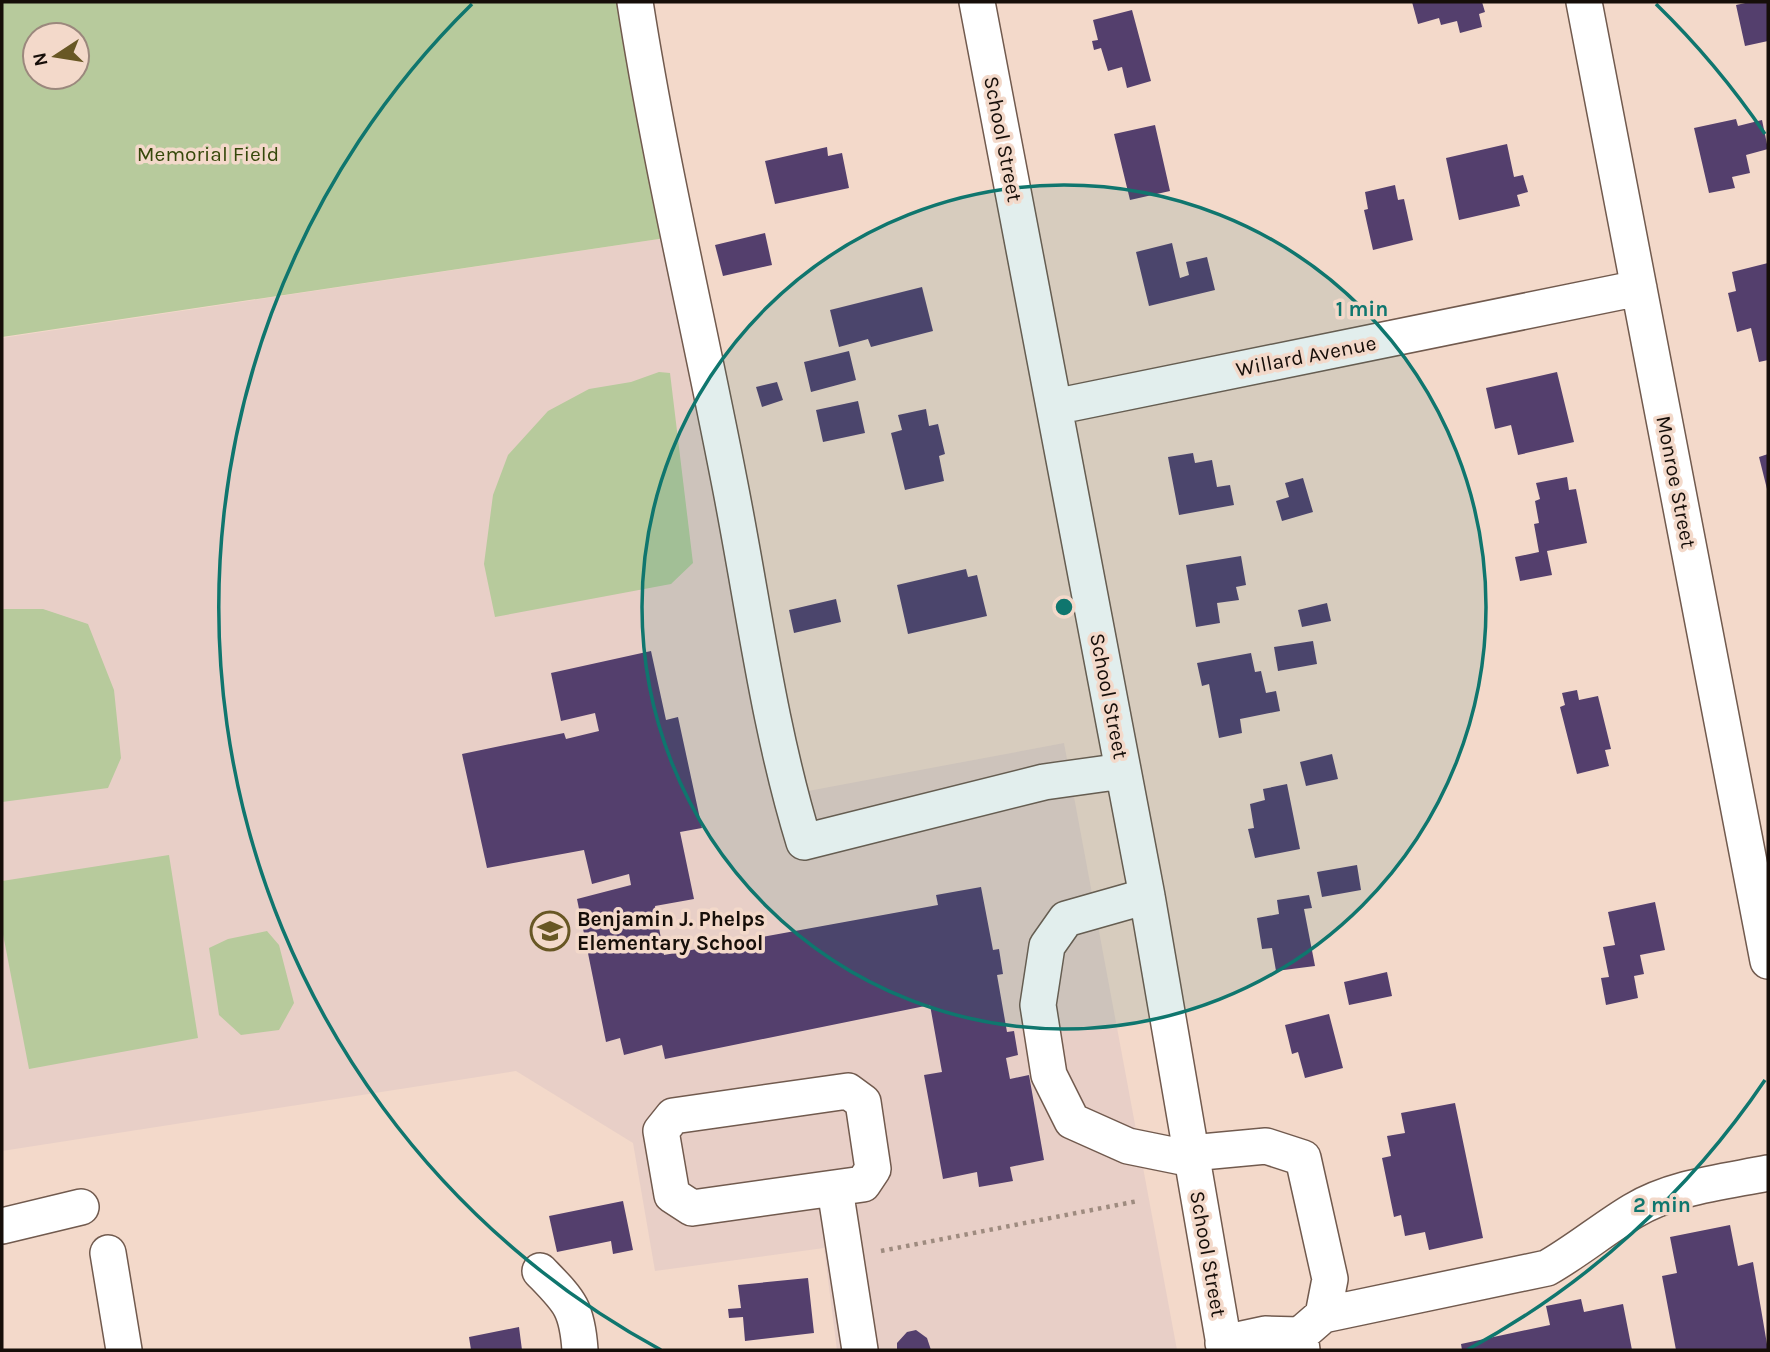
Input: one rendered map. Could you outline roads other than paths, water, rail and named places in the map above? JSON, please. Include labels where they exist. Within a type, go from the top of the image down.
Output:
[{"type":"street","points":[[635,2],[652,105],[729,480],[786,784],[804,842],[1044,782],[1124,771]]},
{"type":"street","name":"School Street","points":[[977,2],[1147,896],[1224,1347]]},
{"type":"street","name":"Monroe Street","points":[[1584,2],[1768,961]]},
{"type":"street","name":"Willard Avenue","points":[[1054,407],[1639,288]]},
{"type":"street","points":[[1147,896],[1066,919],[1047,946],[1038,1005],[1049,1075],[1072,1121],[1128,1146],[1192,1156],[1266,1146],[1303,1158],[1330,1279],[1308,1334]]},
{"type":"street","points":[[848,1091],[863,1102],[873,1169],[863,1184],[835,1189],[692,1208],[672,1195],[661,1131],[673,1116],[848,1091]]},
{"type":"street","points":[[1224,1347],[1265,1334],[1308,1334],[1547,1268],[1579,1250],[1633,1211],[1681,1190],[1768,1173]]},
{"type":"street","points":[[835,1189],[860,1350]]},
{"type":"street","points":[[2,1226],[82,1207]]},
{"type":"street","points":[[108,1254],[124,1350]]},
{"type":"street","points":[[540,1271],[567,1299],[578,1320],[580,1350]]},
{"type":"place","name":"Benjamin J. Phelps Elementary School","points":[[550,931]]},
{"type":"park label","name":"Memorial Field","points":[[208,154]]}]
